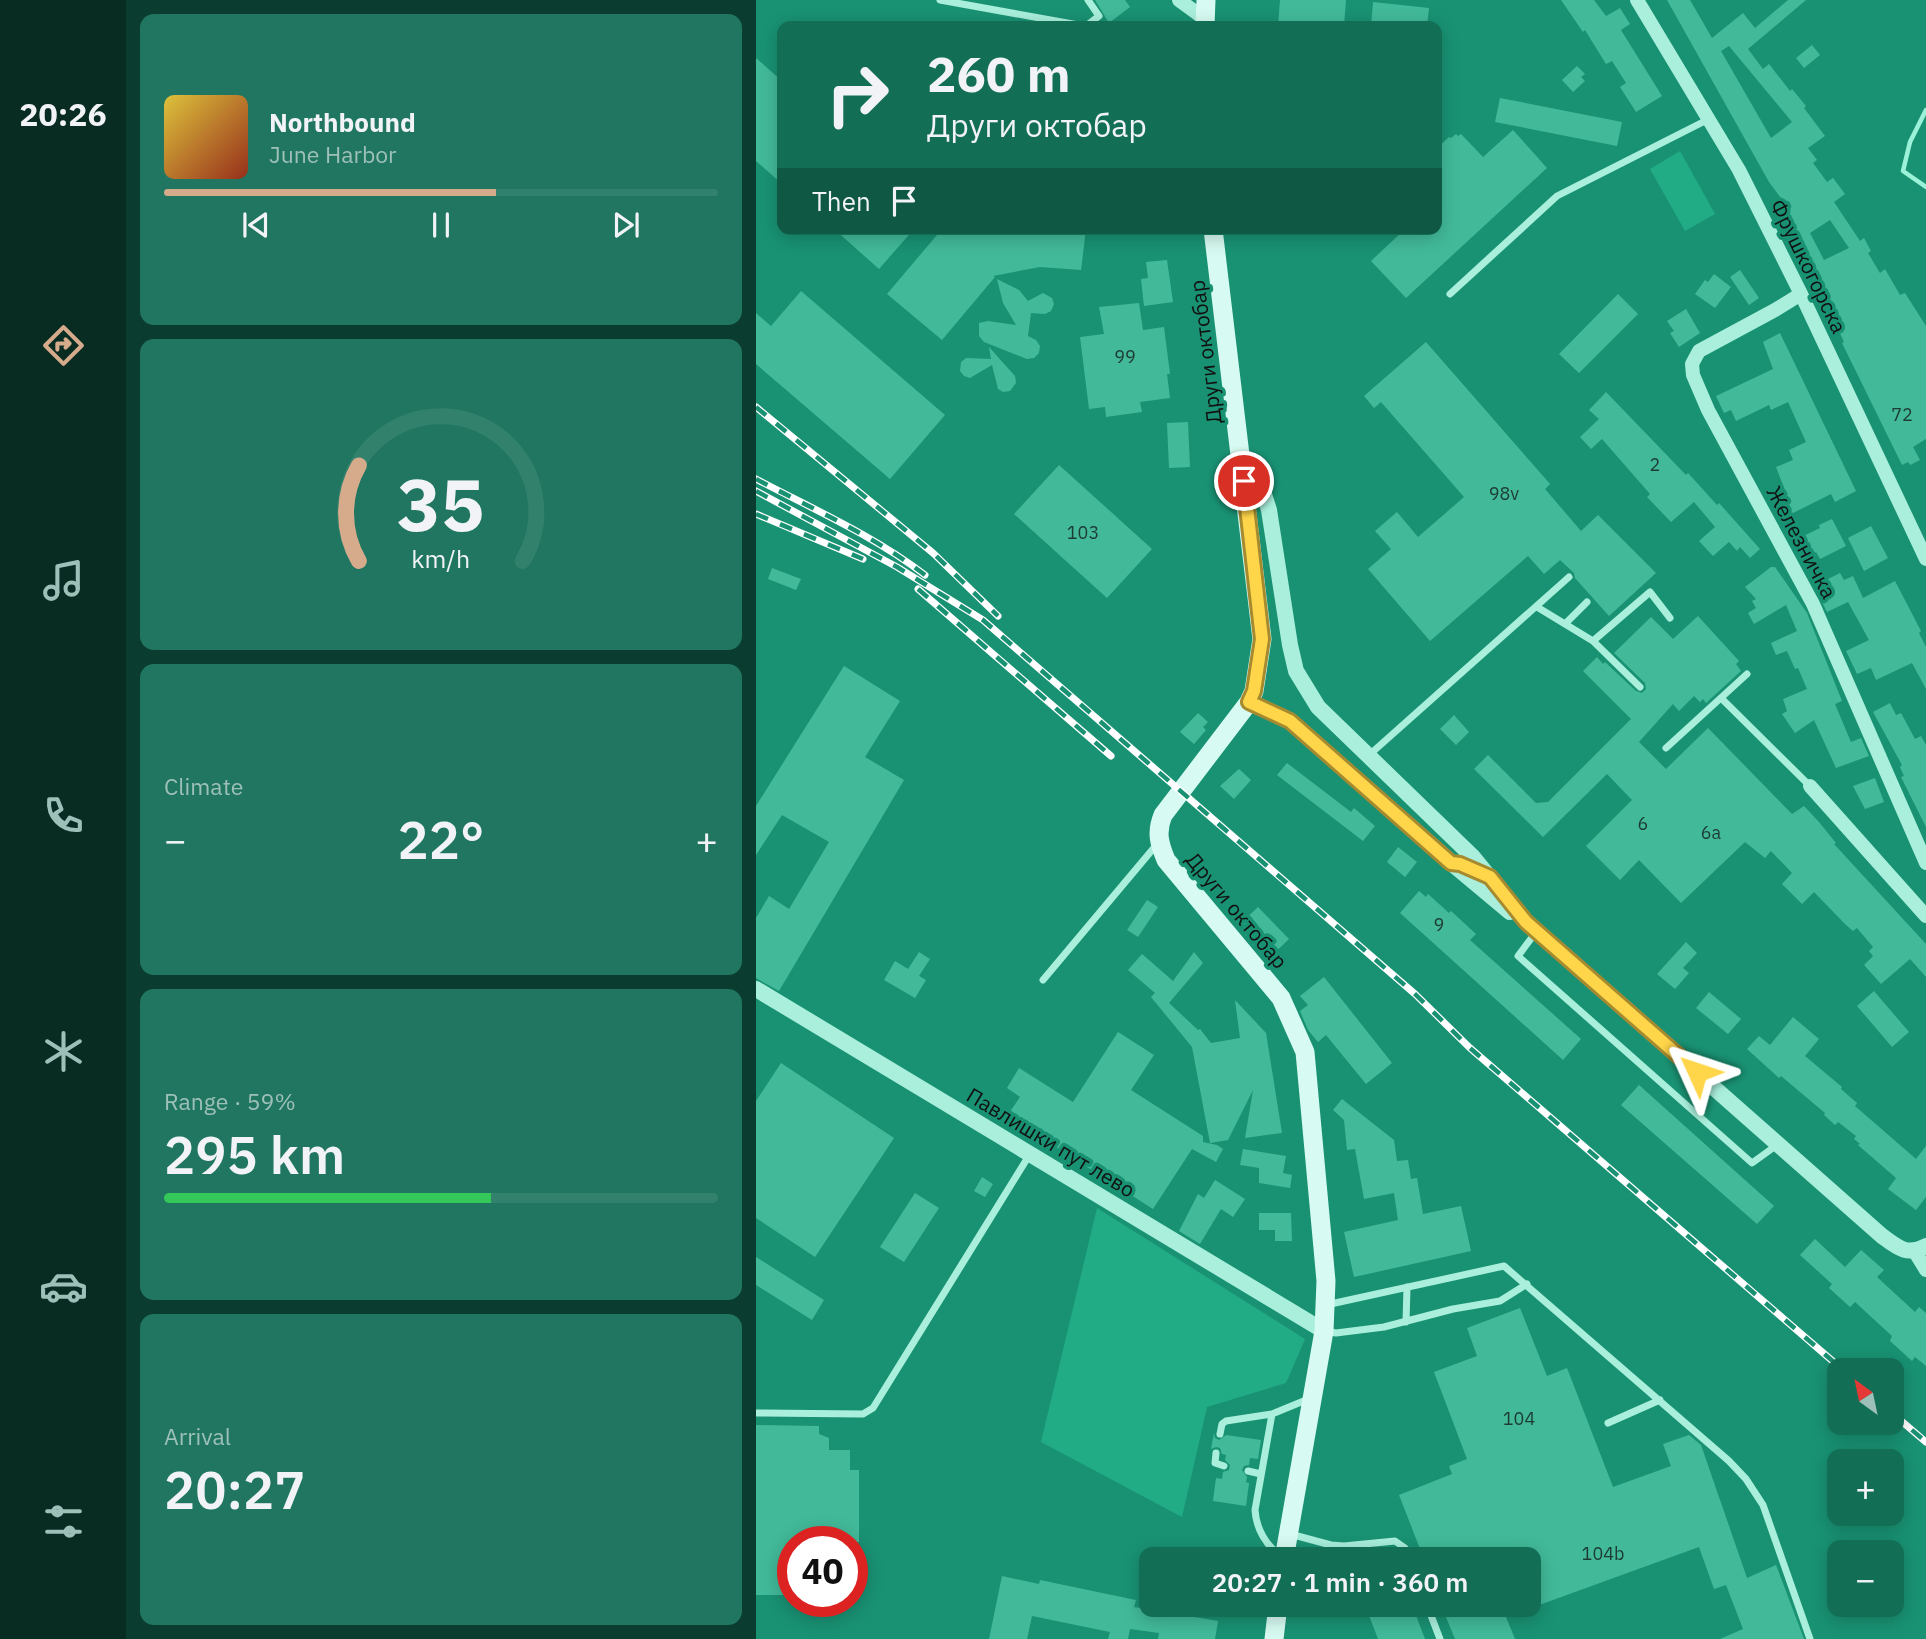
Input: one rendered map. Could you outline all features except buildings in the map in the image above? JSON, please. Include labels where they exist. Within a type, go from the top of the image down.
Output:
[{"type":"main road","name":"Други октобар","points":[[1214,235],[1262,639],[1254,691],[1249,702],[1163,815],[1158,828],[1158,842],[1166,860],[1281,998],[1305,1052],[1326,1282],[1324,1331],[1286,1547]]},
{"type":"main road","points":[[1274,1639],[1277,1617]]},
{"type":"street","points":[[1179,0],[1205,15]]},
{"type":"street","name":"Фрушкогорска","points":[[1637,0],[1739,170],[1801,294],[1926,559]]},
{"type":"street","name":"Железничка","points":[[1801,294],[1699,351],[1692,365],[1693,375],[1708,410],[1812,604],[1926,863]]},
{"type":"street","points":[[1240,455],[1260,482],[1269,510],[1296,671],[1318,707],[1450,834],[1532,927]]},
{"type":"street","points":[[1249,702],[1290,721],[1484,892],[1532,927],[1882,1236],[1904,1250],[1921,1249],[1926,1270]]},
{"type":"street","points":[[1810,786],[1926,916]]},
{"type":"street","points":[[1447,860],[1450,834]]},
{"type":"street","points":[[1447,860],[1490,877]]},
{"type":"street","name":"Павлишки пут лево","points":[[756,989],[1324,1331]]},
{"type":"lane","points":[[940,0],[1057,21]]},
{"type":"lane","points":[[1088,0],[1098,16],[1092,21]]},
{"type":"lane","points":[[1451,294],[1557,196],[1707,120]]},
{"type":"lane","points":[[1368,757],[1569,577]]},
{"type":"lane","points":[[1593,641],[1650,592],[1670,618]]},
{"type":"lane","points":[[1566,623],[1587,601]]},
{"type":"lane","points":[[1537,607],[1593,641],[1640,687]]},
{"type":"lane","points":[[1666,748],[1747,674]]},
{"type":"lane","points":[[1721,698],[1810,786]]},
{"type":"lane","points":[[1043,980],[1158,842]]},
{"type":"lane","points":[[1532,927],[1518,956],[1752,1163],[1777,1144]]},
{"type":"lane","points":[[756,1413],[863,1414],[873,1408],[1030,1154]]},
{"type":"lane","points":[[1325,1305],[1504,1266],[1660,1400],[1746,1479],[1763,1505],[1810,1639]]},
{"type":"lane","points":[[1324,1331],[1336,1333],[1406,1322],[1500,1300],[1527,1284]]},
{"type":"lane","points":[[1406,1322],[1407,1287]]},
{"type":"lane","points":[[1220,1434],[1222,1424],[1226,1421],[1272,1414],[1313,1397]]},
{"type":"lane","points":[[1608,1423],[1660,1400]]},
{"type":"lane","points":[[1270,1547],[1256,1521],[1272,1414]]},
{"type":"lane","points":[[1216,1453],[1215,1463],[1224,1466]]},
{"type":"lane","points":[[1248,1471],[1261,1474]]},
{"type":"lane","points":[[1288,1533],[1331,1545],[1395,1541],[1404,1547]]},
{"type":"lane","points":[[1432,1617],[1440,1639]]},
{"type":"green space","points":[[1680,151],[1715,214],[1685,231],[1650,169]]},
{"type":"green space","points":[[1097,1208],[1305,1339],[1286,1383],[1207,1407],[1182,1517],[1041,1442]]},
{"type":"waterway","points":[[1926,110],[1910,142],[1903,171],[1926,187]]},
{"type":"railway","points":[[756,407],[933,553],[998,616]]},
{"type":"railway","points":[[756,479],[864,535],[925,575]]},
{"type":"railway","points":[[756,491],[897,567],[983,620],[1415,994],[1470,1048],[1829,1358]]},
{"type":"railway","points":[[756,514],[863,559]]},
{"type":"railway","points":[[918,589],[1111,756]]},
{"type":"railway","points":[[1904,1423],[1926,1442]]},
{"type":"route","points":[[1244,481],[1262,639],[1254,691],[1249,702],[1290,721],[1451,863],[1490,877],[1526,922],[1697,1072]]}]
